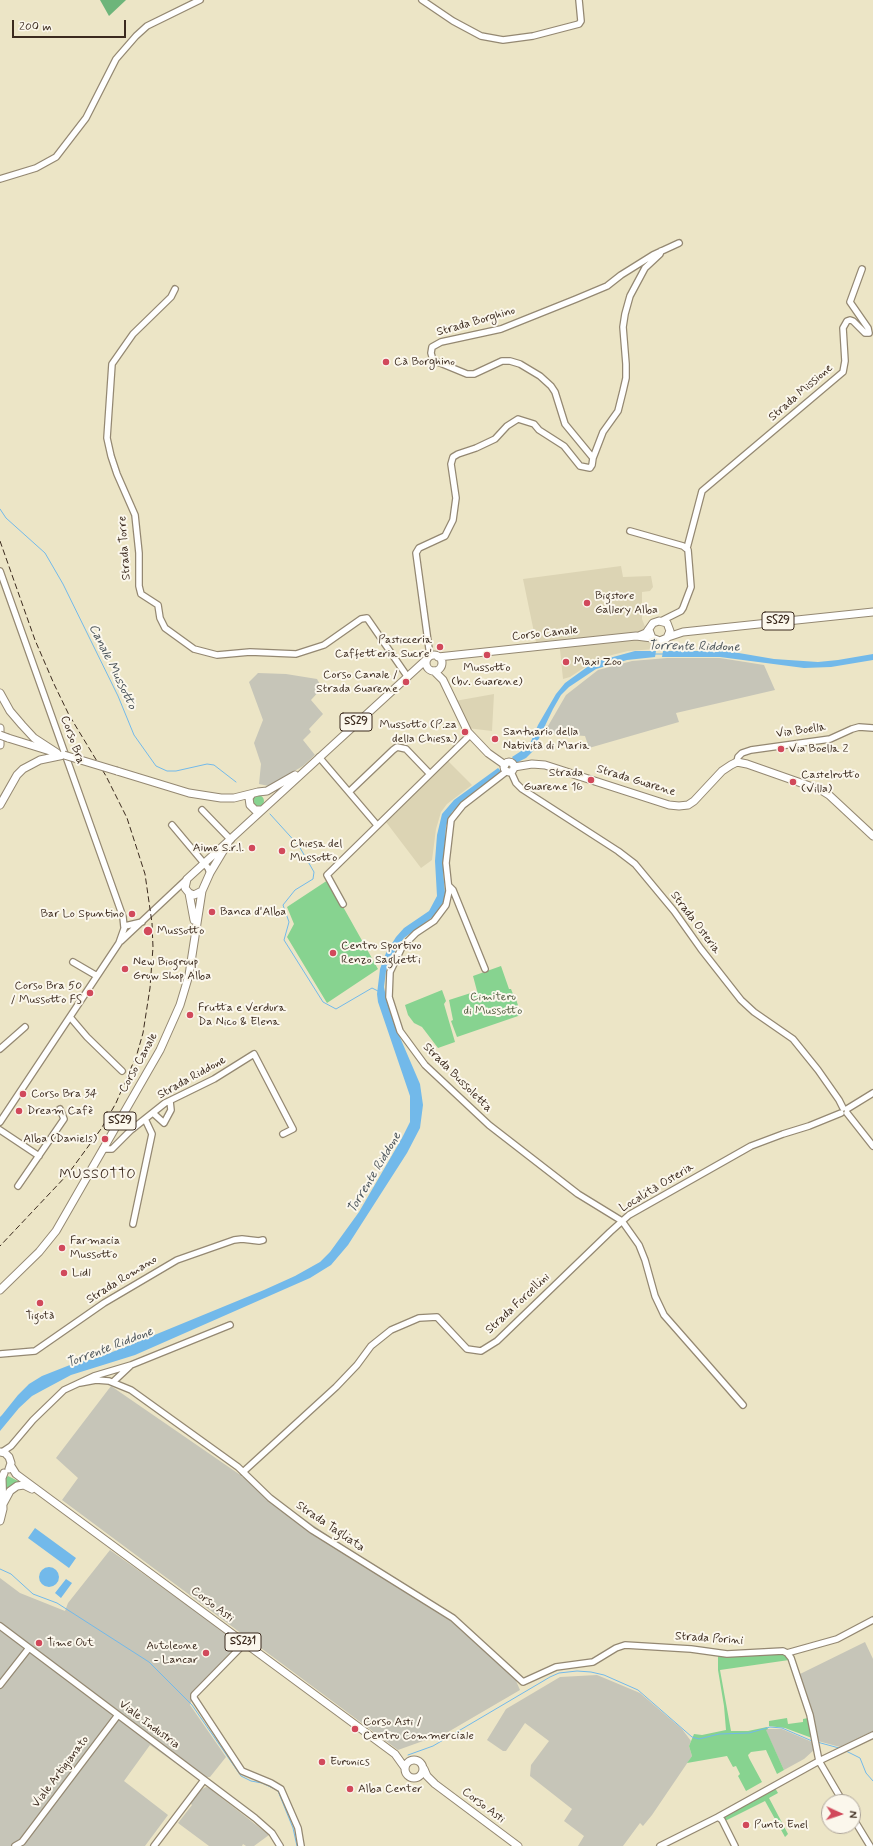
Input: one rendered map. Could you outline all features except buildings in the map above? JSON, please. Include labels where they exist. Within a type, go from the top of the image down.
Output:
[{"type":"main road","name":"Corso Canale","points":[[190,878],[263,808],[429,657],[636,636],[652,638],[660,641],[683,632],[873,612]]},
{"type":"main road","name":"Corso Canale","points":[[636,636],[649,630],[653,623],[661,621],[669,627],[683,632]]},
{"type":"main road","points":[[668,637],[669,627]]},
{"type":"main road","points":[[649,630],[652,638]]},
{"type":"main road","name":"Corso Canale","points":[[407,676],[420,669],[431,670],[456,655]]},
{"type":"main road","points":[[429,657],[426,664],[443,680]]},
{"type":"main road","points":[[438,657],[441,665],[443,680],[463,724],[470,735],[495,759],[509,769]]},
{"type":"main road","points":[[0,693],[10,711],[34,738],[59,755]]},
{"type":"main road","points":[[0,728],[0,745]]},
{"type":"main road","points":[[0,736],[189,793],[221,798],[234,798],[261,792],[267,798],[263,808],[255,810],[250,805],[234,798]]},
{"type":"main road","points":[[0,805],[17,775],[23,769],[35,762],[59,755]]},
{"type":"main road","points":[[737,762],[762,769],[821,790],[836,800],[873,836]]},
{"type":"main road","name":"Strada Guarene","points":[[509,769],[532,764],[545,765],[679,806],[694,801],[722,771],[737,762]]},
{"type":"main road","name":"Corso Canale","points":[[261,792],[278,786],[306,769]]},
{"type":"main road","points":[[249,822],[249,798],[252,794]]},
{"type":"main road","name":"Corso Canale","points":[[0,1290],[39,1252],[56,1231],[160,1050],[180,1005],[189,975],[196,930],[196,912],[203,889],[210,873],[229,841]]},
{"type":"main road","points":[[190,878],[201,878],[203,889],[194,895],[188,892],[185,885],[190,878]]},
{"type":"main road","name":"Corso Canale","points":[[188,892],[196,912]]},
{"type":"main road","points":[[1,1452],[9,1456]]},
{"type":"main road","name":"SS231","points":[[9,1456],[11,1466],[16,1474]]},
{"type":"main road","points":[[0,1522],[2,1478],[3,1473],[11,1466]]},
{"type":"main road","name":"SS231","points":[[3,1473],[16,1474]]},
{"type":"main road","name":"Corso Asti","points":[[16,1474],[395,1754],[410,1761]]},
{"type":"main road","points":[[1,1503],[12,1489],[24,1485],[81,1525],[91,1529]]},
{"type":"main road","name":"Corso Asti","points":[[395,1754],[405,1768]]},
{"type":"main road","points":[[405,1768],[410,1761]]},
{"type":"main road","name":"SS231","points":[[410,1761],[419,1761],[424,1769]]},
{"type":"main road","name":"SS231","points":[[405,1768],[410,1777],[419,1777]]},
{"type":"main road","points":[[419,1777],[424,1769]]},
{"type":"main road","name":"Corso Asti","points":[[424,1769],[427,1776],[435,1784],[518,1846]]},
{"type":"main road","name":"Corso Asti","points":[[419,1777],[435,1784]]},
{"type":"street","points":[[0,179],[36,168],[56,157],[86,118],[116,59],[136,36],[147,26],[200,0]]},
{"type":"street","points":[[422,0],[481,36],[503,40],[533,36],[579,24],[581,21],[579,0]]},
{"type":"street","name":"Strada Borghino","points":[[593,458],[565,424],[555,392],[540,376],[520,364],[510,361],[502,361],[474,374],[467,374],[433,360],[431,357],[432,347],[441,342],[501,329],[607,286],[620,275],[661,250],[679,243]]},
{"type":"street","points":[[429,657],[416,553],[419,548],[445,536],[453,520],[456,498],[451,464],[453,458],[458,454],[476,448],[495,439],[507,426],[518,419],[534,424],[539,430],[564,446],[580,466],[590,468],[603,432],[618,411],[624,391],[626,364],[623,327],[630,296],[645,268],[660,254],[661,250]]},
{"type":"street","name":"Strada Missione","points":[[661,621],[683,609],[690,590],[691,572],[687,548],[702,491],[843,372],[845,361],[843,328],[847,321],[853,321],[865,333],[869,333],[868,328],[850,302],[862,269]]},
{"type":"street","name":"Strada Torre","points":[[175,290],[172,297],[133,334],[112,364],[107,438],[115,468],[135,515],[139,553],[139,586],[141,594],[158,605],[160,618],[165,628],[194,649],[217,655],[250,652],[296,654],[324,645],[361,618],[367,618],[407,676]]},
{"type":"street","points":[[630,531],[687,548]]},
{"type":"street","name":"Corso Bra","points":[[0,571],[128,928]]},
{"type":"street","name":"Strada Missione","points":[[669,627],[672,615]]},
{"type":"street","name":"Via Boella","points":[[737,762],[738,757],[742,753],[751,750],[830,739],[852,729],[873,728]]},
{"type":"street","points":[[343,904],[327,875],[376,829],[377,825],[470,735]]},
{"type":"street","points":[[350,791],[393,750],[398,748],[406,749],[430,774]]},
{"type":"street","points":[[319,757],[350,791],[377,825]]},
{"type":"street","name":"Strada Bussoletta","points":[[509,769],[463,805],[452,816],[449,826],[446,863],[449,886],[447,901],[442,912],[434,921],[410,938],[397,954],[391,967],[388,980],[389,997],[400,1031],[425,1065],[489,1125],[578,1194],[622,1221]]},
{"type":"street","name":"Strada Osteria","points":[[509,769],[516,783],[522,789],[618,851],[635,864],[674,911],[701,949],[741,1000],[764,1020],[785,1032],[793,1039],[818,1070],[839,1100],[844,1111]]},
{"type":"street","points":[[202,810],[229,841]]},
{"type":"street","points":[[172,825],[210,873]]},
{"type":"street","points":[[0,1122],[128,928],[142,922],[190,878]]},
{"type":"street","name":"Strada Bussoletta","points":[[449,886],[453,890],[486,969]]},
{"type":"street","points":[[176,890],[183,888],[188,892]]},
{"type":"street","points":[[73,962],[97,976]]},
{"type":"street","points":[[70,1017],[87,1037],[122,1071]]},
{"type":"street","points":[[0,1049],[26,1027]]},
{"type":"street","name":"Strada Riddone","points":[[103,1149],[112,1149],[131,1130],[170,1101],[214,1079],[254,1054],[293,1129],[283,1134]]},
{"type":"street","name":"Località Osteria","points":[[743,1406],[664,1315],[655,1296],[645,1260],[638,1245],[622,1221],[751,1146],[809,1126],[844,1111],[873,1093]]},
{"type":"street","points":[[152,1113],[164,1123],[171,1110],[170,1101]]},
{"type":"street","points":[[18,1186],[64,1119],[60,1109]]},
{"type":"street","points":[[844,1111],[873,1146]]},
{"type":"street","points":[[133,1224],[152,1134],[146,1119]]},
{"type":"street","points":[[120,1120],[131,1130]]},
{"type":"street","points":[[0,1130],[39,1156]]},
{"type":"street","name":"Strada Forcellini","points":[[243,1472],[336,1387],[357,1365],[370,1346],[391,1330],[419,1318],[436,1317],[467,1349],[481,1351],[497,1341],[622,1221]]},
{"type":"street","name":"Strada Romano","points":[[0,1354],[35,1351],[104,1303],[177,1260],[234,1240],[263,1240]]},
{"type":"street","name":"Strada Tagliata","points":[[1,1452],[11,1446],[33,1420],[64,1390],[94,1376],[132,1365],[230,1325]]},
{"type":"street","name":"Strada Tagliata","points":[[111,1382],[132,1365]]},
{"type":"street","points":[[111,1371],[111,1382]]},
{"type":"street","points":[[124,1371],[122,1381],[126,1387]]},
{"type":"street","name":"Strada Tagliata","points":[[80,1383],[96,1380],[111,1382],[126,1387],[177,1422],[243,1472],[270,1498],[312,1530],[453,1618],[523,1682]]},
{"type":"street","name":"Strada Tagliata","points":[[9,1456],[11,1446]]},
{"type":"street","name":"Strada Porini","points":[[523,1682],[556,1667],[593,1662],[616,1648],[625,1645],[691,1649],[727,1654],[783,1651],[787,1653],[837,1639],[873,1620]]},
{"type":"street","name":"Viale Industria","points":[[0,1626],[263,1825],[274,1836],[280,1846]]},
{"type":"street","points":[[245,1643],[194,1695],[194,1698],[242,1771],[272,1783],[281,1789],[298,1828],[301,1846]]},
{"type":"street","points":[[0,1685],[29,1648]]},
{"type":"street","points":[[787,1653],[791,1658],[810,1714],[819,1761],[838,1794]]},
{"type":"street","name":"Viale Artigianato","points":[[22,1844],[118,1715]]},
{"type":"street","points":[[660,1846],[819,1761],[873,1735]]},
{"type":"street","points":[[154,1846],[204,1780]]},
{"type":"street","points":[[718,1816],[722,1820],[735,1846]]},
{"type":"street","points":[[861,1831],[870,1846]]},
{"type":"street","points":[[13,1846],[22,1844]]},
{"type":"shaded area","points":[[621,566],[623,577],[651,576],[653,587],[650,591],[642,592],[642,619],[646,629],[647,640],[654,645],[655,649],[628,651],[604,657],[591,663],[570,677],[563,679],[559,640],[536,642],[523,579]]},
{"type":"shaded area","points":[[667,658],[720,658],[764,665],[775,690],[676,713],[679,722],[589,748],[585,736],[544,733],[566,695],[598,670],[632,661]]},
{"type":"shaded area","points":[[258,673],[286,674],[317,679],[322,688],[311,700],[323,714],[309,729],[311,732],[303,740],[315,755],[303,766],[269,786],[259,784],[261,764],[254,743],[263,720],[249,682]]},
{"type":"shaded area","points":[[494,694],[492,731],[467,728],[455,701]]},
{"type":"shaded area","points":[[448,761],[472,785],[447,804],[441,812],[436,829],[432,860],[421,868],[386,822]]},
{"type":"shaded area","points":[[111,1386],[454,1622],[514,1676],[520,1690],[448,1732],[398,1750],[62,1500],[78,1478],[56,1458]]},
{"type":"shaded area","points":[[110,1550],[240,1643],[194,1693],[190,1705],[226,1757],[210,1777],[195,1777],[150,1745],[124,1781],[168,1815],[145,1846],[0,1846],[0,1578],[20,1593],[65,1611],[68,1603]]},
{"type":"shaded area","points":[[865,1642],[873,1659],[873,1731],[840,1747],[818,1741],[813,1715],[800,1674]]},
{"type":"shaded area","points":[[597,1675],[640,1693],[682,1729],[691,1741],[689,1746],[692,1756],[652,1815],[643,1826],[640,1823],[623,1846],[578,1846],[584,1836],[564,1821],[572,1809],[530,1776],[531,1765],[549,1741],[525,1723],[506,1751],[503,1751],[487,1740],[506,1709],[560,1677]]},
{"type":"shaded area","points":[[765,1729],[782,1729],[812,1742],[814,1750],[804,1759],[784,1770]]},
{"type":"shaded area","points":[[206,1787],[269,1835],[254,1846],[246,1846],[243,1844],[242,1846],[209,1846],[178,1823],[192,1805],[190,1803],[199,1791]]},
{"type":"green space","points":[[100,0],[126,0],[109,16]]},
{"type":"green space","points":[[258,795],[262,797],[264,801],[262,805],[258,807],[254,805],[252,801],[254,797]]},
{"type":"green space","name":"Centro Sportivo Renzo Saglietti","points":[[328,880],[378,969],[327,1003],[287,937],[294,924],[287,907]]},
{"type":"green space","name":"Cimitero di Mussotto","points":[[501,966],[509,989],[511,989],[516,999],[521,1015],[457,1037],[451,1021],[453,1020],[449,1000],[477,991],[473,976]]},
{"type":"green space","points":[[442,990],[446,1001],[444,1004],[455,1042],[438,1048],[422,1027],[414,1023],[408,1015],[405,1005]]},
{"type":"green space","points":[[8,1476],[18,1481],[19,1484],[6,1496],[5,1479]]},
{"type":"green space","points":[[782,1653],[789,1660],[720,1670],[731,1731],[748,1731],[767,1727],[768,1729],[766,1730],[784,1770],[777,1774],[766,1750],[751,1752],[748,1755],[749,1758],[762,1782],[746,1791],[738,1776],[740,1774],[736,1766],[733,1767],[727,1756],[687,1763],[692,1756],[689,1746],[694,1734],[702,1735],[726,1730],[718,1670],[718,1656]]},
{"type":"green space","points":[[787,1718],[788,1724],[803,1722],[803,1719],[808,1718],[812,1738],[785,1728],[769,1726],[769,1721]]},
{"type":"green space","points":[[775,1788],[778,1793],[769,1798],[788,1834],[785,1837],[765,1801],[725,1821],[724,1816]]},
{"type":"water","points":[[635,651],[656,651],[655,657],[627,660],[596,669],[569,687],[561,695],[553,709],[533,751],[526,758],[516,763],[512,757],[529,746],[538,725],[556,694],[565,683],[590,665],[602,660]]},
{"type":"water","points":[[663,651],[727,651],[774,659],[818,662],[873,654],[873,660],[831,667],[804,668],[720,657],[662,657]]},
{"type":"water","points":[[498,768],[502,772],[452,812],[446,826],[443,871],[445,893],[444,901],[434,916],[404,938],[395,951],[386,971],[384,987],[387,1002],[396,1028],[420,1084],[423,1105],[420,1128],[407,1153],[348,1245],[331,1265],[310,1278],[135,1355],[71,1375],[32,1396],[19,1408],[0,1431],[0,1417],[29,1384],[42,1376],[75,1363],[97,1358],[264,1290],[295,1276],[320,1262],[330,1252],[359,1212],[410,1122],[410,1096],[378,1002],[377,994],[380,969],[386,953],[396,937],[404,928],[429,911],[437,896],[435,861],[437,835],[442,814],[454,800]]},
{"type":"water","points":[[35,1528],[76,1558],[69,1568],[28,1538]]},
{"type":"water","points":[[49,1567],[56,1570],[59,1577],[56,1584],[49,1587],[42,1584],[39,1577],[42,1570]]},
{"type":"water","points":[[66,1579],[72,1583],[61,1598],[55,1593]]},
{"type":"waterway","name":"Canale Mussotto","points":[[0,509],[6,518],[45,553],[63,584],[118,696],[134,735],[156,766],[167,771],[176,771],[207,764],[214,765],[236,782]]},
{"type":"waterway","name":"Torrente Riddone","points":[[655,654],[664,654]]},
{"type":"waterway","name":"Canale Mussotto","points":[[270,814],[299,846],[314,872],[313,879],[295,890],[283,905],[289,922],[284,940],[323,1002],[336,1009],[372,988],[378,991]]},
{"type":"waterway","points":[[0,1569],[11,1574],[33,1594],[57,1603],[149,1662],[192,1705],[241,1776],[279,1791]]},
{"type":"waterway","points":[[408,1755],[433,1746],[550,1677],[559,1673],[577,1671],[604,1675],[638,1690],[692,1737],[699,1739],[719,1734],[749,1733],[770,1727],[782,1728],[812,1741]]},
{"type":"waterway","points":[[817,1742],[839,1748]]},
{"type":"waterway","points":[[846,1751],[860,1758],[866,1773],[873,1781]]},
{"type":"waterway","points":[[278,1791],[293,1828],[297,1846]]},
{"type":"railway","points":[[0,541],[35,640],[54,684],[69,715],[106,776],[127,818],[145,874],[152,923],[153,947],[150,988],[143,1033],[137,1054],[116,1103],[101,1129],[68,1174],[0,1246]]},
{"type":"place","name":"Cà Borghino","points":[[386,362]]},
{"type":"place","name":"Bigstore Gallery Alba","points":[[587,603]]},
{"type":"place","name":"Pasticceria Caffetteria Sucre'","points":[[440,647]]},
{"type":"place","name":"Mussotto (bv. Guarene)","points":[[487,655]]},
{"type":"place","name":"Maxi Zoo","points":[[566,662]]},
{"type":"place","name":"Corso Canale / Strada Guarene","points":[[406,682]]},
{"type":"place","name":"Mussotto (P.za della Chiesa)","points":[[465,732]]},
{"type":"place","name":"Santuario della Natività di Maria","points":[[495,739]]},
{"type":"place","name":"Via Boella 2","points":[[781,749]]},
{"type":"place","name":"Strada Guarene 16","points":[[591,780]]},
{"type":"place","name":"Castelrotto (Villa)","points":[[793,782]]},
{"type":"place","name":"Aime S.r.l.","points":[[252,848]]},
{"type":"place","name":"Chiesa del Mussotto","points":[[282,851]]},
{"type":"place","name":"Banca d'Alba","points":[[212,912]]},
{"type":"place","name":"Bar Lo Spuntino","points":[[132,914]]},
{"type":"place","name":"Mussotto","points":[[148,931]]},
{"type":"place","name":"Centro Sportivo Renzo Saglietti","points":[[333,953]]},
{"type":"place","name":"New Biogroup Grow Shop Alba","points":[[125,969]]},
{"type":"place","name":"Corso Bra 50 / Mussotto FS","points":[[90,993]]},
{"type":"place","name":"Frutta e Verdura Da Nico & Elena","points":[[190,1015]]},
{"type":"place","name":"Corso Bra 34","points":[[23,1094]]},
{"type":"place","name":"Dream Cafè","points":[[19,1111]]},
{"type":"place","name":"Alba (Daniels)","points":[[105,1139]]},
{"type":"place","name":"Farmacia Mussotto","points":[[62,1248]]},
{"type":"place","name":"Lidl","points":[[64,1273]]},
{"type":"place","name":"Tigotà","points":[[40,1303]]},
{"type":"place","name":"Time Out","points":[[39,1643]]},
{"type":"place","name":"Autoleone - Lancar","points":[[206,1653]]},
{"type":"place","name":"Corso Asti / Centro Commerciale","points":[[355,1729]]},
{"type":"place","name":"Euronics","points":[[322,1762]]},
{"type":"place","name":"Alba Center","points":[[350,1789]]},
{"type":"place","name":"Punto Enel","points":[[746,1825]]},
{"type":"district","name":"MUSSOTTO","points":[[98,1175]]}]
